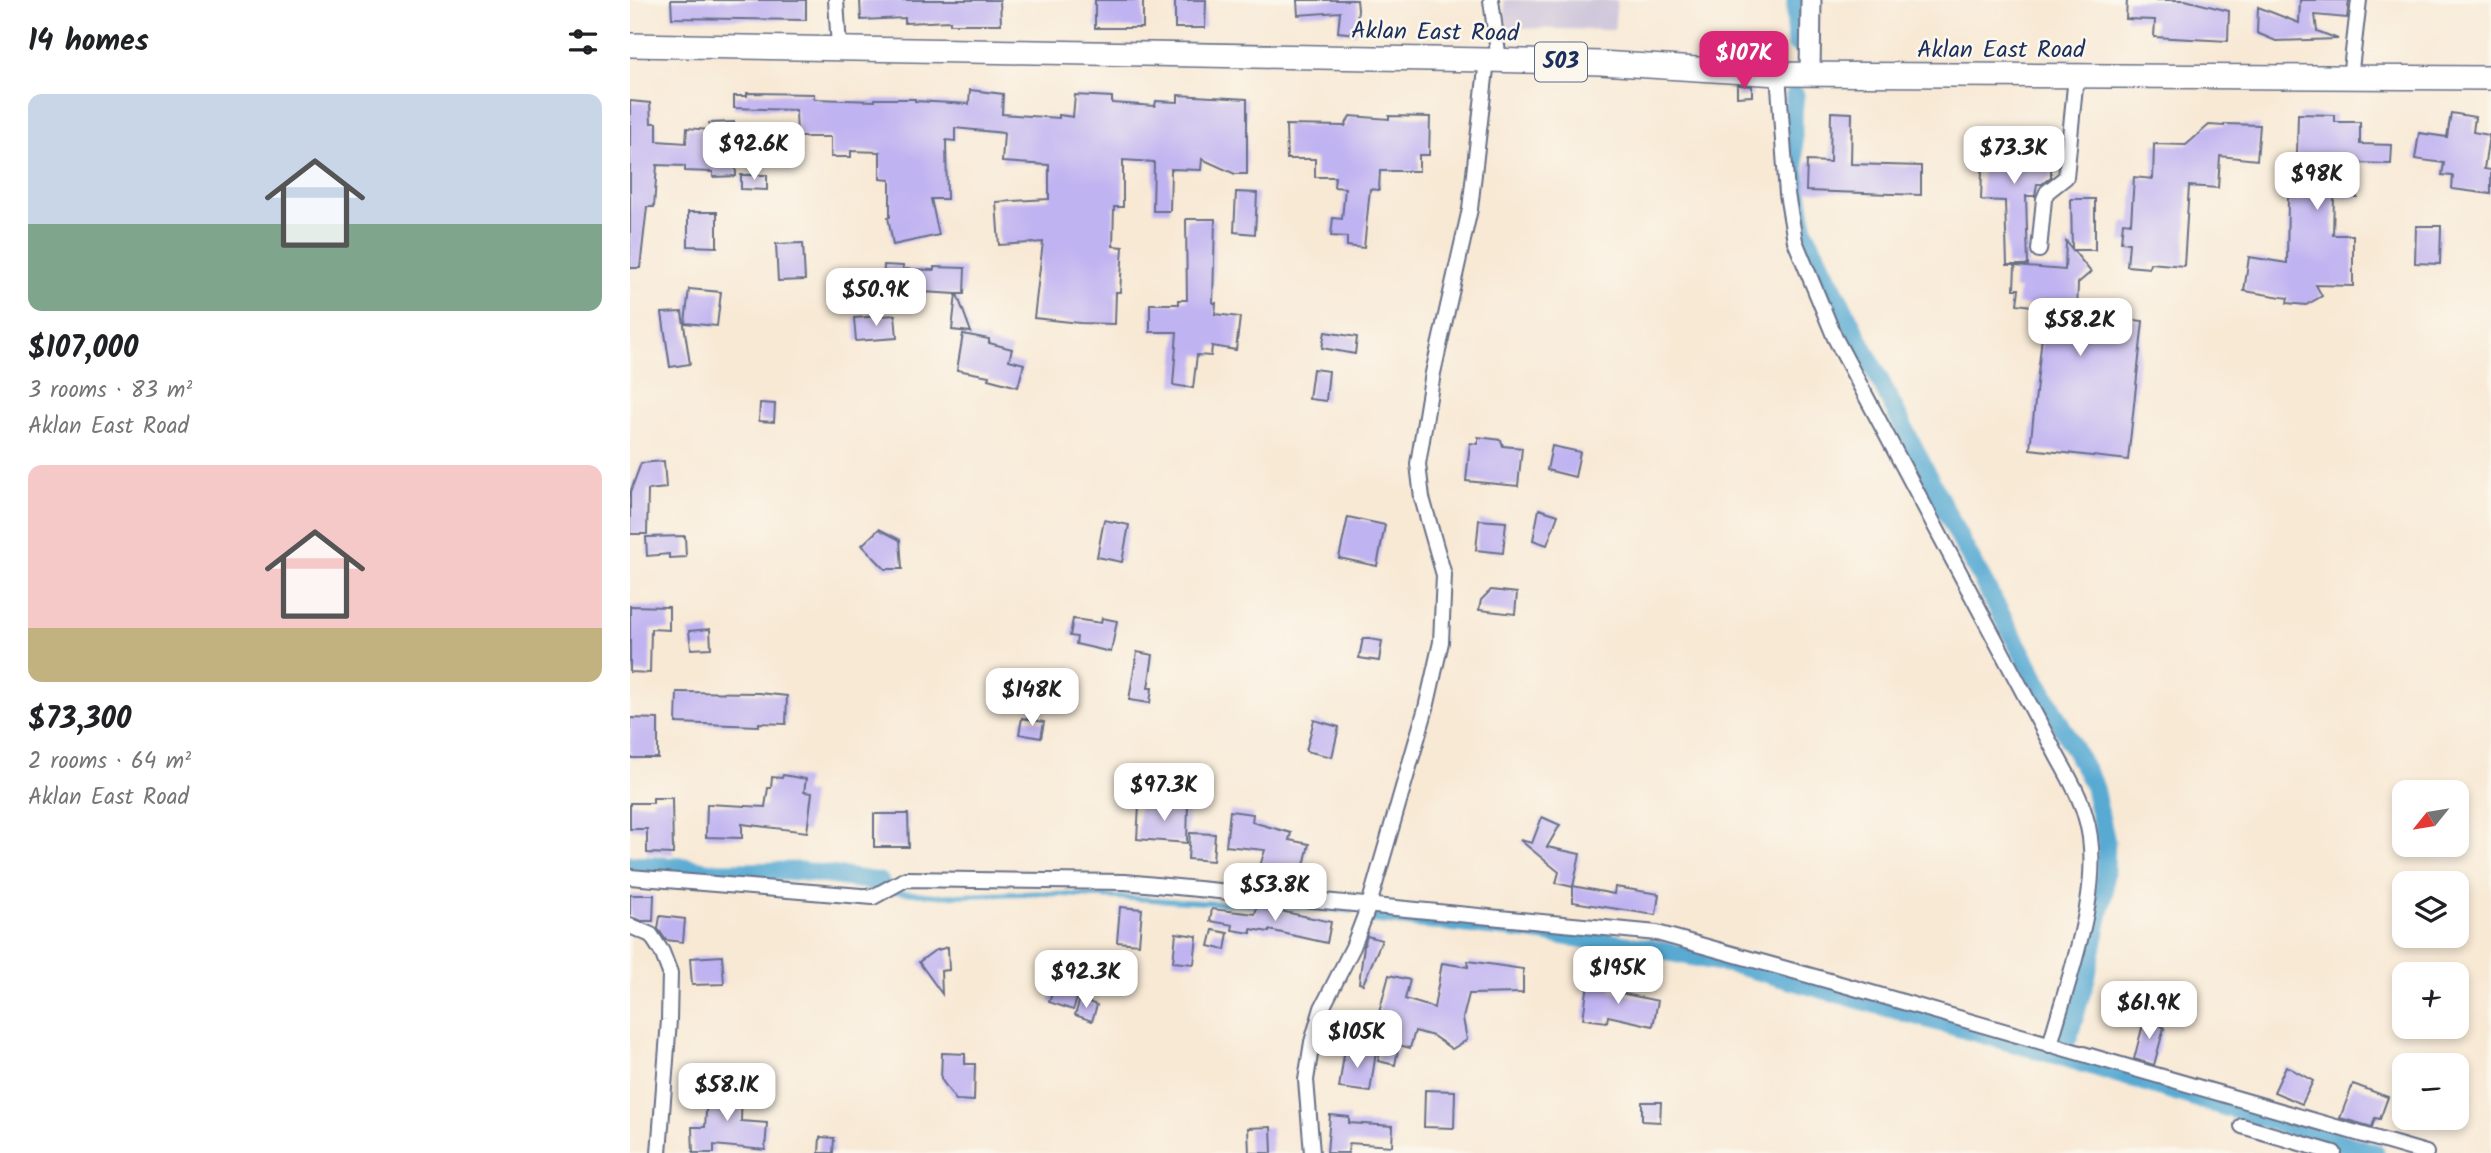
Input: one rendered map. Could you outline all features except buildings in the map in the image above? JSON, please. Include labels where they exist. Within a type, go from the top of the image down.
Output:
[{"type":"main road","name":"Aklan East Road","points":[[630,45],[1493,60],[1810,75],[2491,78]]},
{"type":"street","points":[[836,0],[839,48]]},
{"type":"street","points":[[1312,1153],[1306,1080],[1312,1042],[1322,1008],[1353,947],[1369,905],[1426,708],[1441,642],[1444,575],[1422,498],[1418,464],[1433,373],[1470,209],[1493,60],[1491,0]]},
{"type":"street","points":[[1810,75],[1811,0]]},
{"type":"street","points":[[2350,78],[2359,0]]},
{"type":"street","points":[[1778,74],[1787,194],[1795,241],[1835,338],[2061,762],[2086,816],[2093,859],[2090,893],[2050,1045]]},
{"type":"street","points":[[2039,250],[2044,199],[2048,192],[2066,177],[2076,76]]},
{"type":"street","points":[[630,877],[873,897],[906,879],[1125,881],[1657,933],[2426,1153]]},
{"type":"street","points":[[630,926],[651,935],[662,952],[670,973],[659,1153]]},
{"type":"street","points":[[2242,1126],[2334,1153]]},
{"type":"shaded area","points":[[1504,0],[1617,0],[1614,30],[1506,28]]},
{"type":"waterway","points":[[1796,0],[1796,43]]},
{"type":"waterway","points":[[1795,95],[1793,145],[1804,230],[1960,539],[2093,784],[2106,842],[2104,893],[2086,978],[2068,1038]]},
{"type":"waterway","points":[[630,865],[686,867],[710,872],[800,871],[880,882]]},
{"type":"waterway","points":[[896,892],[942,896],[1039,893],[1352,911]]},
{"type":"waterway","points":[[1374,914],[1532,931],[1653,949],[1740,966],[2063,1057],[2375,1153]]}]
